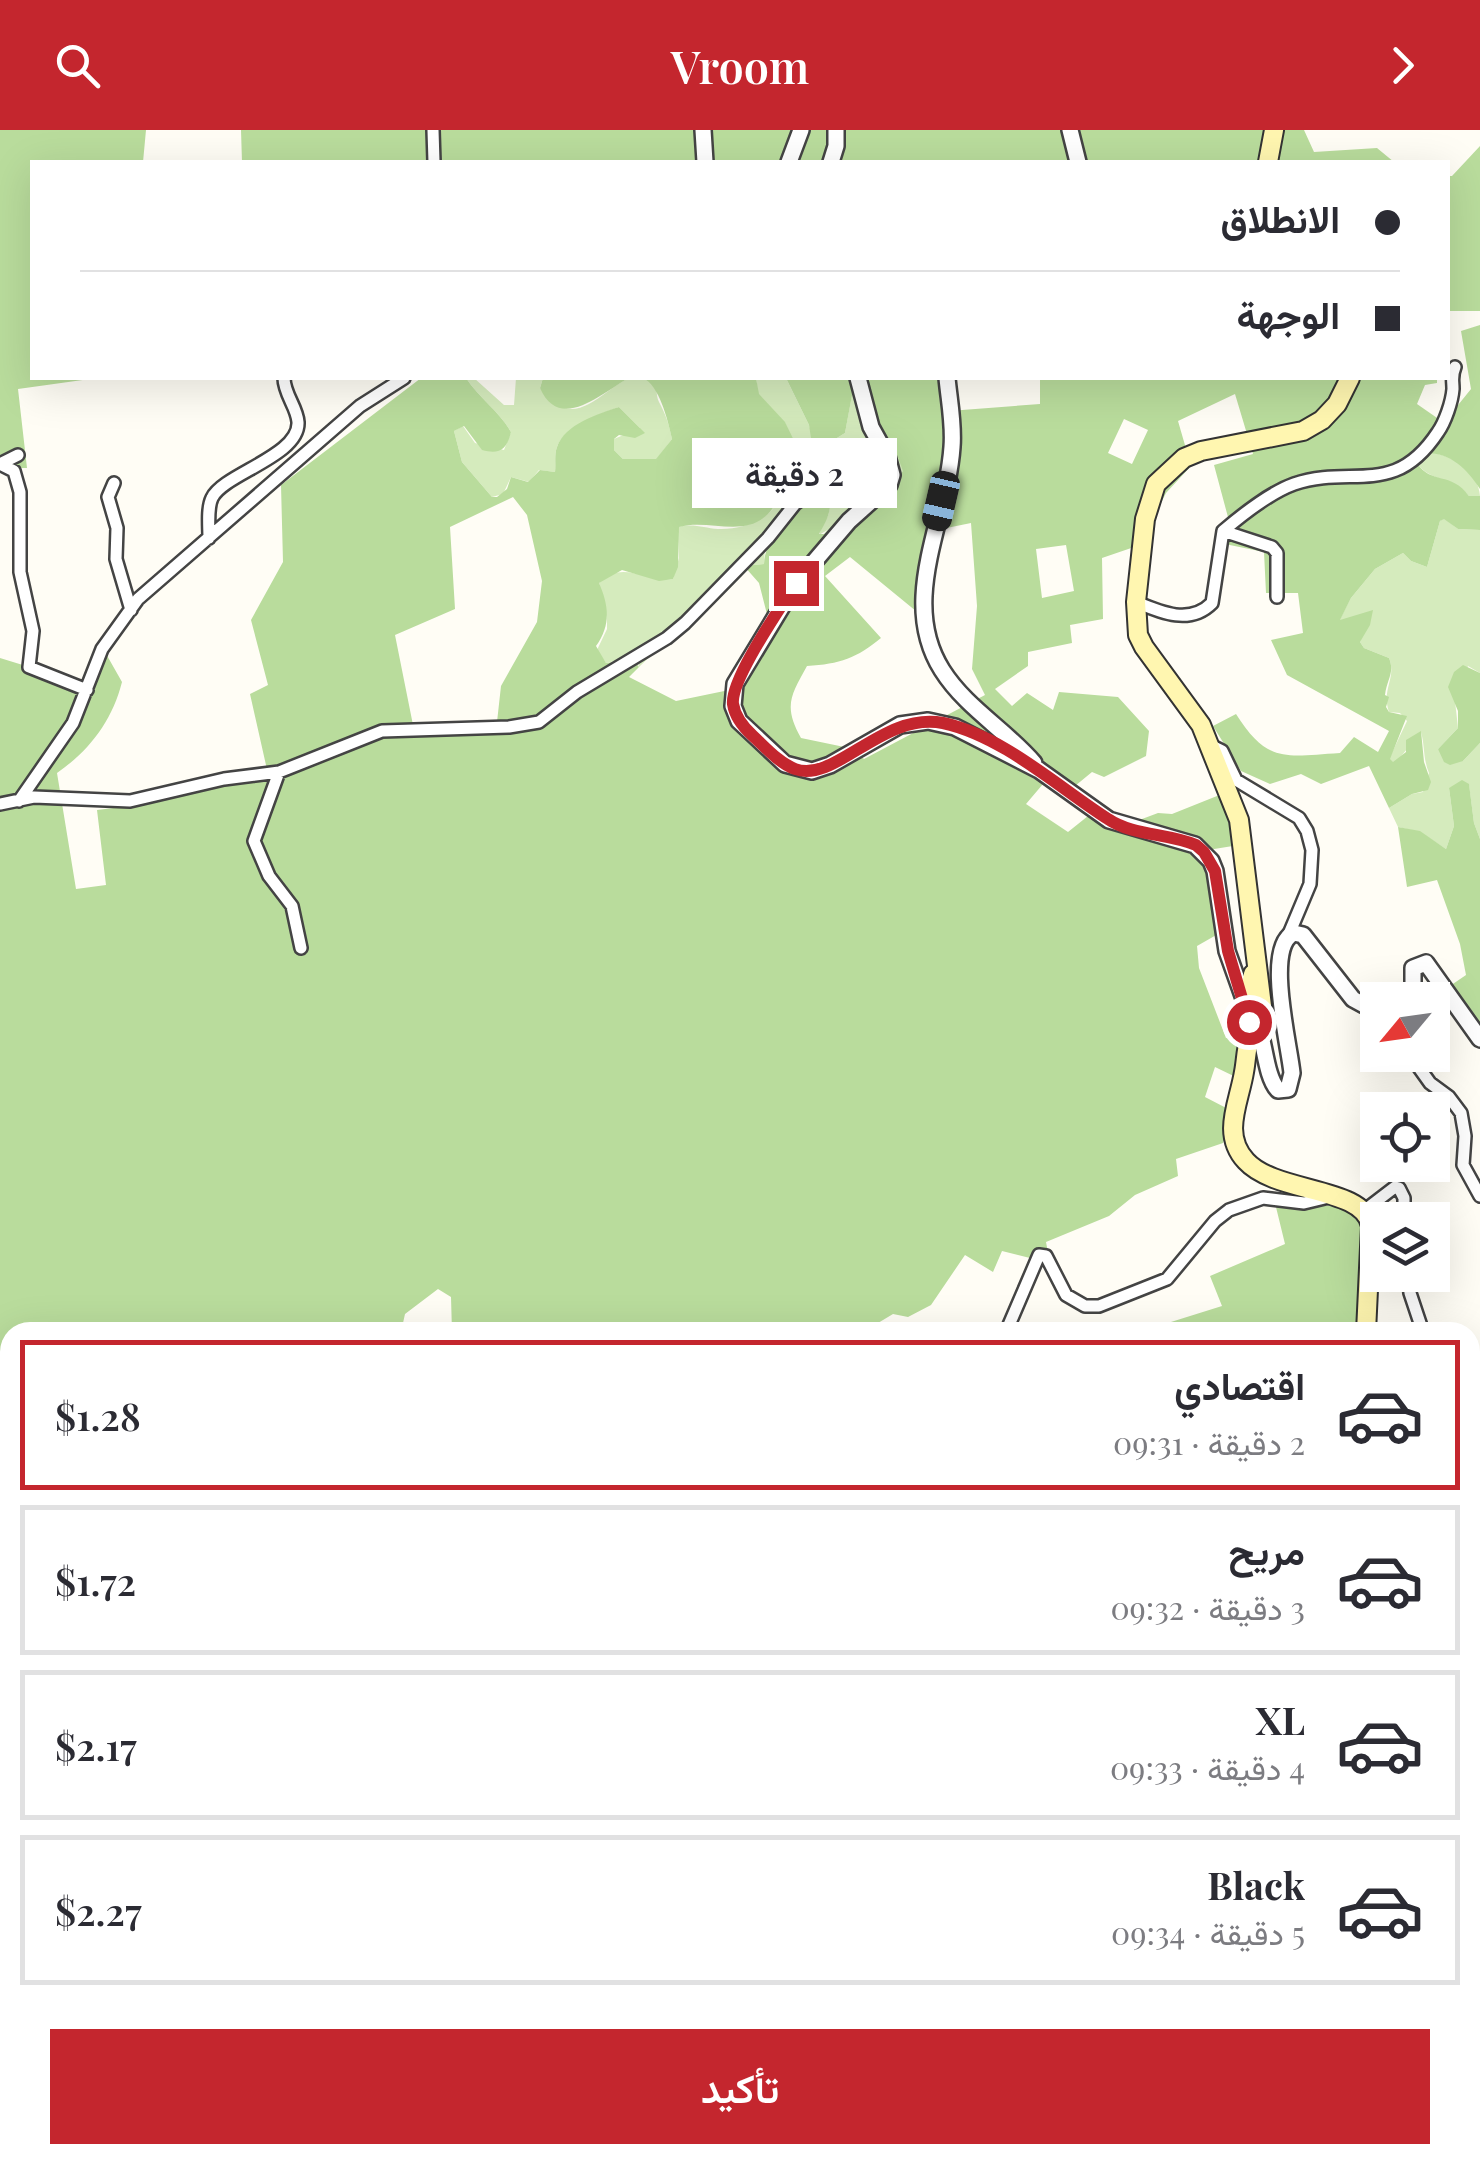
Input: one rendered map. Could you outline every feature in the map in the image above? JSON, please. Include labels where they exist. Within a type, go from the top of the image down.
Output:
[{"type":"main road","points":[[1268,160],[1274,130]]},
{"type":"main road","points":[[1349,380],[1337,404],[1322,420],[1302,431],[1201,451],[1168,469],[1148,500],[1136,622],[1144,647],[1181,695],[1210,745],[1244,838],[1262,1006],[1253,1023],[1232,1120],[1233,1137],[1246,1161],[1267,1176],[1351,1200],[1360,1207]]},
{"type":"main road","points":[[1366,1322],[1368,1292]]},
{"type":"street","points":[[433,130],[434,160]]},
{"type":"street","points":[[700,130],[705,160]]},
{"type":"street","points":[[789,160],[801,130]]},
{"type":"street","points":[[832,160],[836,130]]},
{"type":"street","points":[[1070,130],[1078,160]]},
{"type":"street","points":[[1136,602],[1170,614],[1189,616],[1204,611],[1212,603],[1223,531],[1293,484],[1343,476],[1375,477],[1391,473],[1422,453],[1440,429],[1453,389],[1451,377],[1455,367]]},
{"type":"street","points":[[209,538],[211,499],[224,485],[262,465],[296,434],[298,422],[285,380]]},
{"type":"street","points":[[19,801],[74,724],[102,649],[138,599],[360,406],[401,380]]},
{"type":"street","points":[[859,380],[877,441],[892,471],[889,485],[849,522],[796,583],[736,684],[733,706],[739,721],[784,764],[802,771],[822,769],[887,730],[928,721],[955,726],[1039,770],[1109,820],[1185,840],[1204,852],[1215,871],[1228,951],[1253,1023],[1265,1043],[1272,1084],[1285,1090],[1292,1084],[1292,1072],[1278,966],[1281,944],[1310,884],[1313,866],[1307,831],[1299,818],[1242,784],[1232,774],[1222,751],[1210,745]]},
{"type":"street","points":[[946,380],[952,448],[922,610],[924,630],[931,650],[954,686],[1012,738],[1039,770]]},
{"type":"street","points":[[0,804],[34,798],[130,801],[224,779],[279,772],[382,731],[509,727],[548,717],[586,686],[685,623],[768,538],[795,504],[877,441]]},
{"type":"street","points":[[18,455],[0,464],[14,471],[20,492],[20,572],[33,632],[29,667],[87,690]]},
{"type":"street","points":[[114,483],[108,497],[117,528],[116,559],[131,610]]},
{"type":"street","points":[[1223,531],[1272,547],[1277,553],[1277,597]]},
{"type":"street","points":[[279,772],[254,840],[269,876],[292,906],[301,948]]},
{"type":"street","points":[[1289,934],[1303,935],[1348,994],[1360,999]]},
{"type":"street","points":[[1413,982],[1413,968],[1426,963],[1440,982]]},
{"type":"street","points":[[1450,997],[1480,1039]]},
{"type":"street","points":[[1422,1072],[1460,1112],[1466,1136],[1463,1165],[1480,1196]]},
{"type":"street","points":[[1375,1202],[1395,1188],[1399,1188],[1404,1202]]},
{"type":"street","points":[[1010,1322],[1035,1259],[1041,1254],[1046,1256],[1066,1295],[1085,1306],[1099,1306],[1168,1279],[1215,1220],[1228,1210],[1264,1198],[1304,1203],[1334,1197]]},
{"type":"street","points":[[1410,1292],[1419,1322]]},
{"type":"green space","points":[[0,130],[146,130],[143,160],[30,160],[30,380],[83,380],[18,389],[27,468],[0,468]]},
{"type":"green space","points":[[241,130],[1304,130],[1314,152],[1377,148],[1392,160],[242,160]]},
{"type":"green space","points":[[1480,146],[1480,311],[1450,311],[1452,176]]},
{"type":"green space","points":[[1480,325],[1480,489],[1451,459],[1426,453],[1417,463],[1428,474],[1455,483],[1469,496],[1480,496],[1480,530],[1458,529],[1444,519],[1440,521],[1427,567],[1403,553],[1375,569],[1351,598],[1340,620],[1373,610],[1360,642],[1364,648],[1389,658],[1386,707],[1389,712],[1407,716],[1390,759],[1393,762],[1406,752],[1406,740],[1421,731],[1424,762],[1431,782],[1428,790],[1412,794],[1389,808],[1369,766],[1321,784],[1301,774],[1270,784],[1241,771],[1213,726],[1236,714],[1258,742],[1269,750],[1292,755],[1340,753],[1354,737],[1378,752],[1389,731],[1287,675],[1271,640],[1303,633],[1298,593],[1266,593],[1264,552],[1215,542],[1232,532],[1214,465],[1253,454],[1235,394],[1178,421],[1191,466],[1166,493],[1140,545],[1102,558],[1103,619],[1070,625],[1072,643],[1028,652],[1028,666],[995,689],[1012,706],[1027,693],[1053,710],[1059,692],[1118,697],[1149,731],[1146,756],[1104,777],[1092,772],[1075,786],[1054,771],[1026,804],[1068,832],[1088,816],[1126,825],[1158,813],[1172,814],[1222,794],[1239,845],[1208,850],[1218,934],[1197,946],[1199,968],[1226,1038],[1252,1035],[1246,1082],[1215,1067],[1205,1097],[1232,1111],[1223,1143],[1176,1159],[1178,1176],[1135,1195],[1109,1216],[1046,1242],[1050,1263],[1002,1251],[993,1272],[965,1255],[931,1305],[908,1317],[893,1314],[880,1322],[452,1322],[451,1297],[438,1289],[405,1314],[403,1322],[0,1322],[0,658],[81,686],[105,652],[122,682],[98,734],[57,773],[76,889],[106,885],[97,810],[138,805],[268,774],[250,694],[268,685],[251,620],[283,562],[281,485],[418,380],[468,380],[511,432],[505,446],[494,452],[482,450],[464,426],[454,431],[462,462],[492,497],[497,497],[507,489],[511,477],[528,482],[540,470],[555,472],[557,447],[567,432],[619,407],[645,433],[635,438],[619,435],[614,439],[614,450],[623,459],[656,459],[672,439],[658,395],[646,380],[756,380],[759,394],[785,422],[802,457],[785,466],[781,494],[769,513],[746,526],[679,527],[678,567],[673,579],[659,581],[622,570],[599,583],[607,615],[596,646],[606,663],[633,659],[639,667],[629,677],[676,701],[734,689],[763,653],[769,622],[759,583],[744,566],[764,564],[770,541],[792,513],[819,488],[830,504],[819,534],[824,534],[847,510],[880,491],[903,471],[896,452],[886,446],[864,394],[853,390],[845,433],[824,446],[811,438],[809,425],[787,380],[948,380],[949,411],[1040,404],[1040,380],[1437,380],[1425,385],[1417,404],[1440,420],[1450,415],[1471,389],[1461,331]],"holes":[[[1124,419],[1148,430],[1132,464],[1108,453]],[[513,497],[527,515],[542,581],[537,622],[501,686],[497,722],[413,725],[395,635],[455,609],[450,527]],[[971,523],[977,606],[972,669],[985,695],[864,759],[854,749],[801,738],[792,717],[791,701],[807,666],[847,659],[881,638],[825,576],[850,557],[922,616],[932,531]],[[1066,545],[1074,591],[1042,598],[1036,549]]]},
{"type":"green space","points":[[468,380],[476,380],[504,405],[514,405],[516,380],[542,380],[540,388],[557,405],[570,409],[595,401],[625,380],[649,380],[655,386],[672,439],[656,460],[623,459],[614,450],[614,439],[640,428],[619,407],[584,422],[561,440],[555,472],[539,470],[529,482],[511,477],[503,494],[492,497],[462,462],[454,431],[463,426],[475,443],[504,450],[511,432]]},
{"type":"green space","points":[[542,380],[626,380],[595,399],[570,408],[559,408],[540,388]]},
{"type":"green space","points":[[756,380],[787,380],[814,442],[824,446],[845,433],[853,389],[864,394],[903,464],[903,471],[819,535],[829,513],[827,494],[765,547],[764,564],[744,566],[639,667],[638,662],[629,658],[606,663],[597,650],[607,629],[599,583],[625,572],[673,579],[679,558],[678,527],[728,529],[748,525],[766,515],[779,500],[785,466],[801,457],[785,423],[758,394]]},
{"type":"green space","points":[[1426,452],[1444,456],[1469,471],[1480,496],[1469,496],[1422,469],[1417,463]]},
{"type":"green space","points":[[1444,518],[1458,529],[1480,530],[1480,673],[1468,666],[1455,701],[1458,728],[1438,749],[1463,761],[1480,743],[1480,839],[1469,785],[1449,788],[1454,826],[1446,849],[1420,832],[1398,827],[1389,808],[1423,792],[1429,773],[1421,732],[1398,760],[1393,763],[1389,759],[1407,721],[1400,713],[1389,712],[1389,658],[1364,648],[1360,642],[1371,612],[1339,621],[1351,598],[1375,569],[1403,553],[1427,567]]},
{"type":"green space","points":[[1463,665],[1480,673],[1480,743],[1463,761],[1450,765],[1438,749],[1458,728],[1458,711],[1448,687],[1454,672]]},
{"type":"green space","points":[[1462,780],[1469,784],[1480,839],[1480,1036],[1450,998],[1450,986],[1466,975],[1460,944],[1437,880],[1407,887],[1398,827],[1420,831],[1446,849],[1454,826],[1449,788]]},
{"type":"green space","points":[[1275,1203],[1344,1204],[1360,1213],[1360,1292],[1366,1292],[1367,1322],[1171,1322],[1222,1306],[1210,1276],[1285,1244]]},
{"type":"route","points":[[796,583],[736,684],[733,706],[746,729],[784,764],[812,771],[900,725],[928,721],[955,726],[1039,770],[1121,826],[1196,845],[1215,871],[1232,970],[1249,1022]]}]
